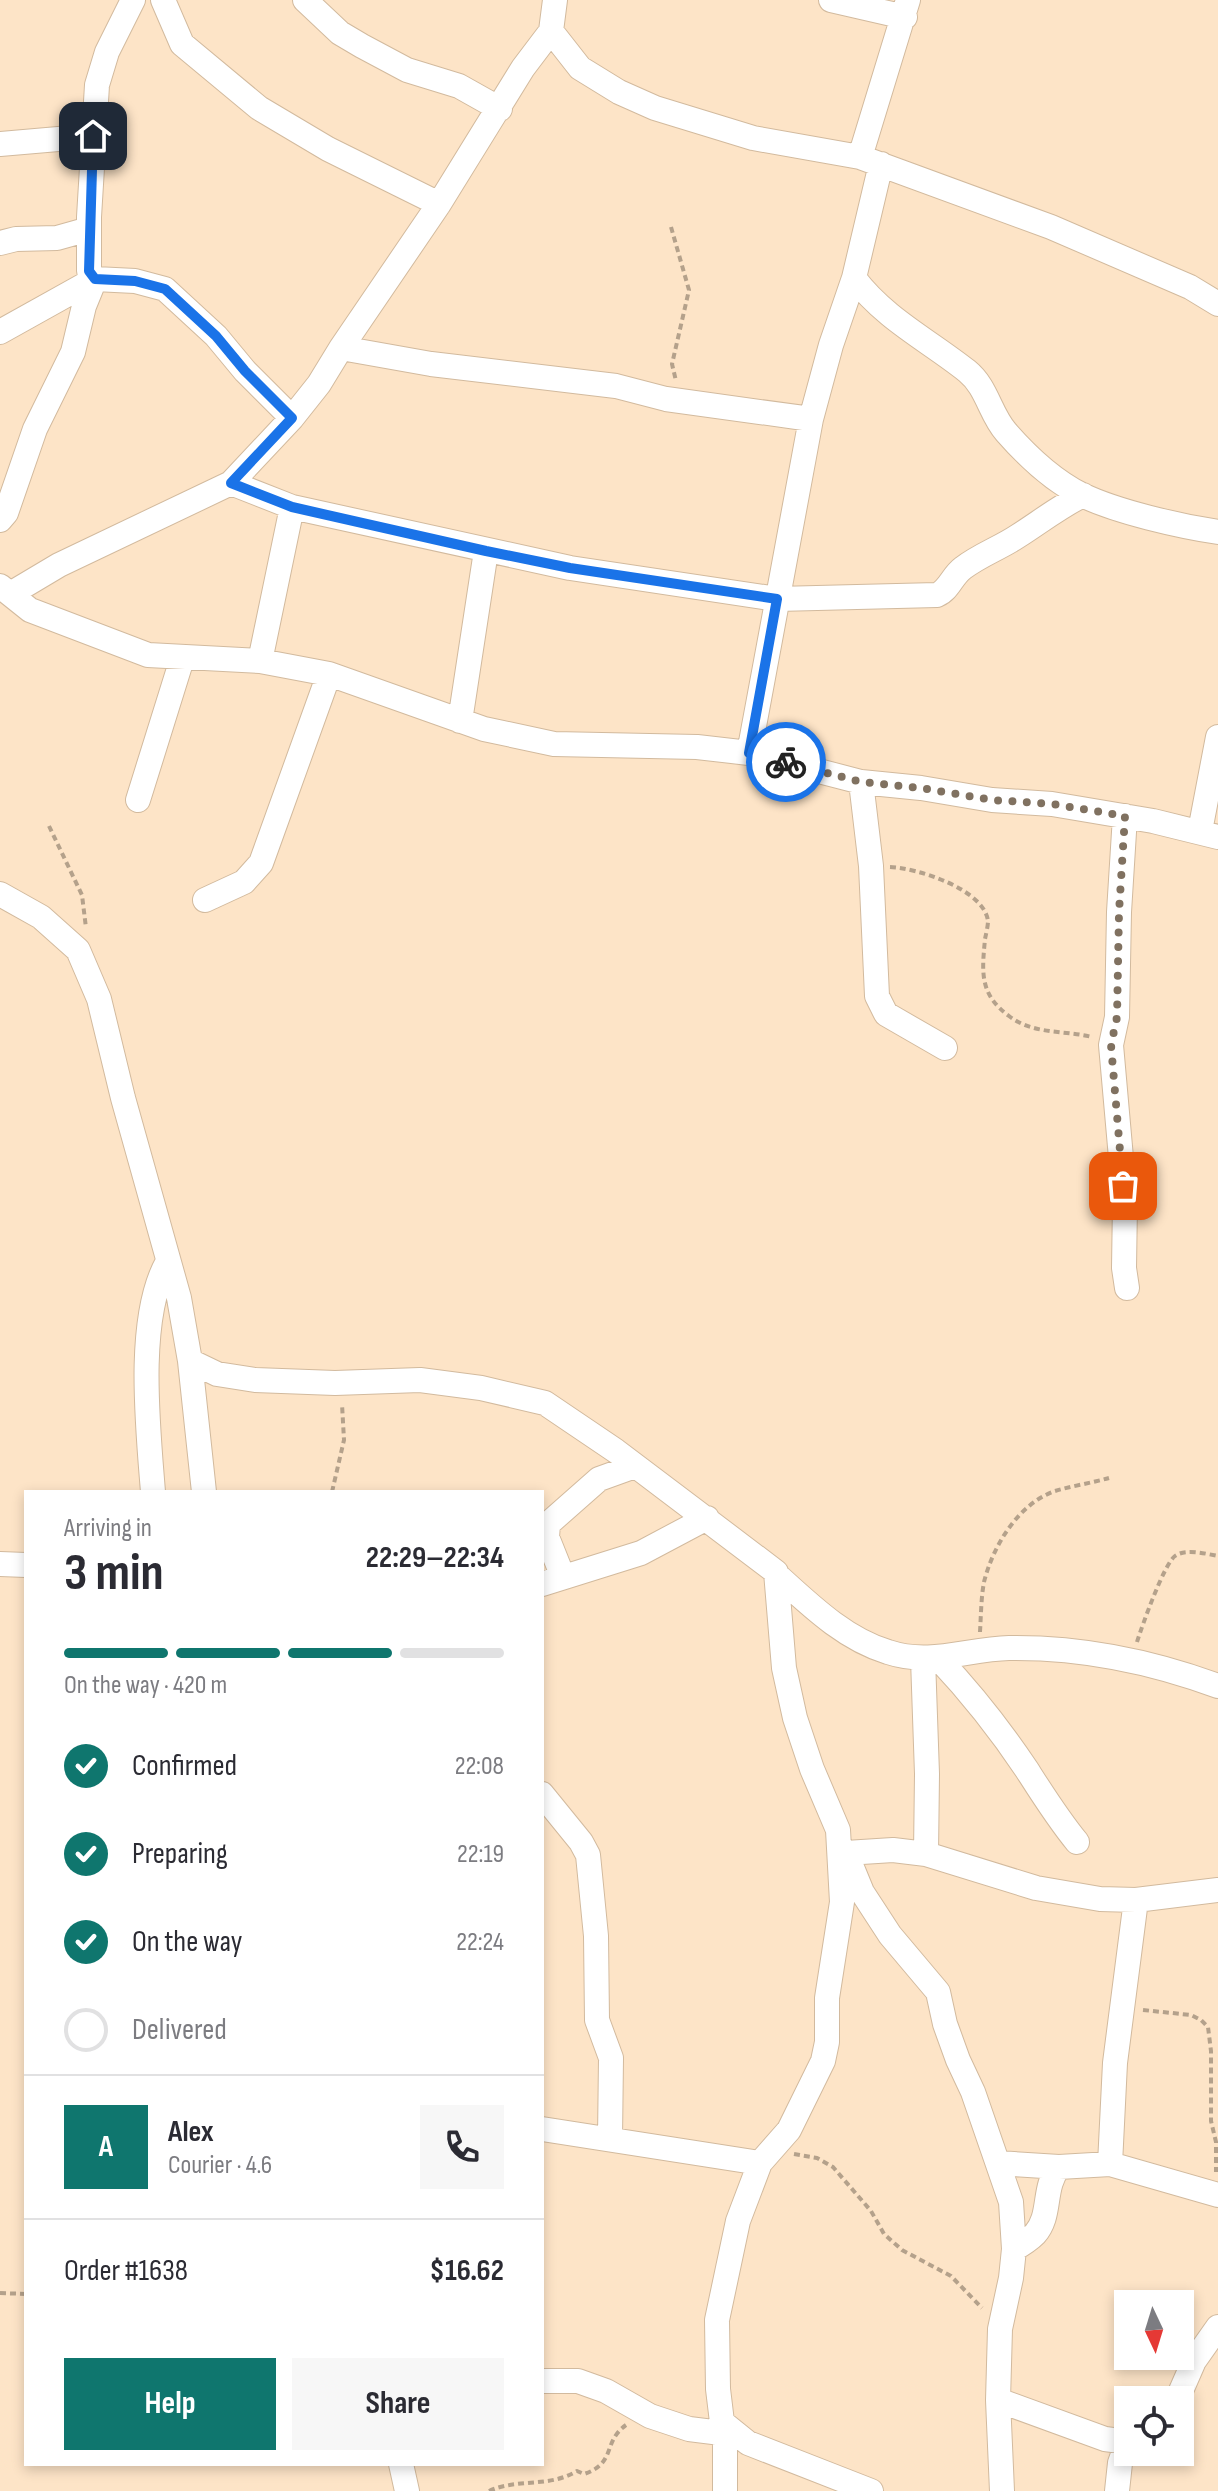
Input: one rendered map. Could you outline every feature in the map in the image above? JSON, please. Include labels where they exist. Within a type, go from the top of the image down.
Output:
[{"type":"street","points":[[95,279],[89,271],[89,229],[97,85],[102,64],[133,0]]},
{"type":"street","points":[[163,0],[182,44],[259,108],[328,149],[439,204]]},
{"type":"street","points":[[305,0],[340,33],[362,46],[407,70],[459,86],[500,109]]},
{"type":"street","points":[[555,0],[551,31],[523,68],[439,204],[319,384],[292,418],[231,483],[6,590],[30,610],[86,634],[148,655],[260,661],[329,674],[460,721],[554,744],[697,747],[749,753],[861,782],[992,800],[1052,804],[1209,834],[1218,737]]},
{"type":"street","points":[[749,753],[811,419],[831,345],[854,278],[871,160],[907,8],[831,0]]},
{"type":"street","points":[[551,31],[580,68],[619,92],[655,108],[753,138],[871,160],[1051,227],[1190,287],[1218,304]]},
{"type":"street","points":[[0,144],[93,136]]},
{"type":"street","points":[[0,243],[16,239],[57,238],[89,229]]},
{"type":"street","points":[[854,278],[868,297],[894,320],[969,373],[982,388],[1004,430],[1026,452],[1083,495],[1143,515],[1218,532]]},
{"type":"street","points":[[0,520],[6,513],[35,429],[73,352],[84,306],[95,279]]},
{"type":"street","points":[[0,332],[95,279],[135,281],[165,289],[216,336],[245,371],[292,418]]},
{"type":"street","points":[[341,348],[478,371],[616,386],[684,402],[811,419]]},
{"type":"street","points":[[231,483],[292,507],[486,551],[570,568],[777,599],[937,595],[944,592],[967,565],[1083,495]]},
{"type":"street","points":[[260,661],[292,507]]},
{"type":"street","points":[[460,721],[486,551]]},
{"type":"street","points":[[138,800],[182,659]]},
{"type":"street","points":[[205,900],[244,882],[261,863],[329,674]]},
{"type":"street","points":[[861,782],[871,866],[877,996],[886,1014],[945,1048]]},
{"type":"street","points":[[1125,816],[1117,1017],[1111,1045],[1125,1203],[1124,1268],[1127,1288]]},
{"type":"street","points":[[0,894],[41,917],[78,950],[99,999],[167,1263],[179,1298],[190,1361],[204,1490]]},
{"type":"street","points":[[153,1490],[148,1346],[155,1293],[167,1263]]},
{"type":"street","points":[[190,1361],[217,1374],[255,1380],[335,1383],[420,1380],[545,1403],[707,1518],[773,1569],[825,1618],[856,1639],[887,1652],[931,1658],[1031,1648],[1079,1652],[1156,1664],[1218,1686]]},
{"type":"street","points":[[635,1466],[599,1479],[548,1524],[552,1581],[641,1553],[707,1518]]},
{"type":"street","points":[[0,1564],[24,1565]]},
{"type":"street","points":[[778,1576],[780,1645],[795,1718],[812,1769],[862,1892],[890,1935],[938,1992],[945,2024],[973,2092],[1011,2202],[1014,2249],[1000,2329],[998,2400],[1002,2491]]},
{"type":"street","points":[[931,1658],[975,1700],[1026,1769],[1054,1815],[1077,1842]]},
{"type":"street","points":[[926,1854],[931,1658]]},
{"type":"street","points":[[544,1796],[588,1855],[596,1936],[597,2020],[611,2058],[610,2138]]},
{"type":"street","points":[[725,2491],[731,2434],[722,2422],[717,2320],[738,2221],[760,2163],[789,2130],[823,2061],[827,2042],[827,1998],[842,1902],[838,1830]]},
{"type":"street","points":[[846,1853],[893,1850],[926,1854],[1036,1888],[1100,1899],[1136,1900],[1218,1890]]},
{"type":"street","points":[[1110,2164],[1115,2063],[1136,1900]]},
{"type":"street","points":[[544,2129],[760,2163]]},
{"type":"street","points":[[998,2163],[1059,2167],[1110,2164],[1217,2195]]},
{"type":"street","points":[[1014,2249],[1030,2239],[1040,2227],[1049,2182],[1059,2167]]},
{"type":"street","points":[[1183,2386],[1194,2361],[1218,2327]]},
{"type":"street","points":[[544,2381],[578,2381],[606,2391],[650,2416],[689,2429],[731,2434],[871,2491]]},
{"type":"street","points":[[998,2400],[1114,2440]]},
{"type":"street","points":[[401,2466],[407,2491]]},
{"type":"street","points":[[1117,2491],[1120,2466]]},
{"type":"path","points":[[671,227],[689,286],[688,303],[672,364],[684,402]]},
{"type":"path","points":[[49,826],[82,895],[89,970]]},
{"type":"path","points":[[871,866],[910,868],[975,899],[988,921],[981,967],[984,986],[1008,1016],[1033,1030],[1075,1033],[1111,1045]]},
{"type":"path","points":[[332,1490],[344,1433],[343,1405],[335,1383]]},
{"type":"path","points":[[977,1652],[984,1583],[994,1554],[1010,1524],[1031,1504],[1053,1492],[1109,1478]]},
{"type":"path","points":[[1132,1660],[1164,1572],[1174,1556],[1187,1552],[1218,1556]]},
{"type":"path","points":[[1122,2010],[1191,2015],[1208,2027],[1217,2195]]},
{"type":"path","points":[[780,2140],[784,2152],[817,2158],[833,2167],[871,2211],[884,2234],[902,2250],[951,2276],[1000,2329]]},
{"type":"path","points":[[0,2293],[24,2294]]},
{"type":"path","points":[[489,2491],[514,2484],[551,2482],[577,2471],[584,2474],[599,2469],[609,2454],[613,2435],[623,2426],[650,2416]]},
{"type":"way so far","points":[[786,762],[861,782],[992,800],[1052,804],[1125,816],[1117,1017],[1111,1045],[1123,1186]]},
{"type":"route","points":[[93,136],[89,271],[95,279],[135,281],[165,289],[216,336],[245,371],[292,418],[231,483],[292,507],[486,551],[570,568],[777,599],[749,753],[786,762]]}]
